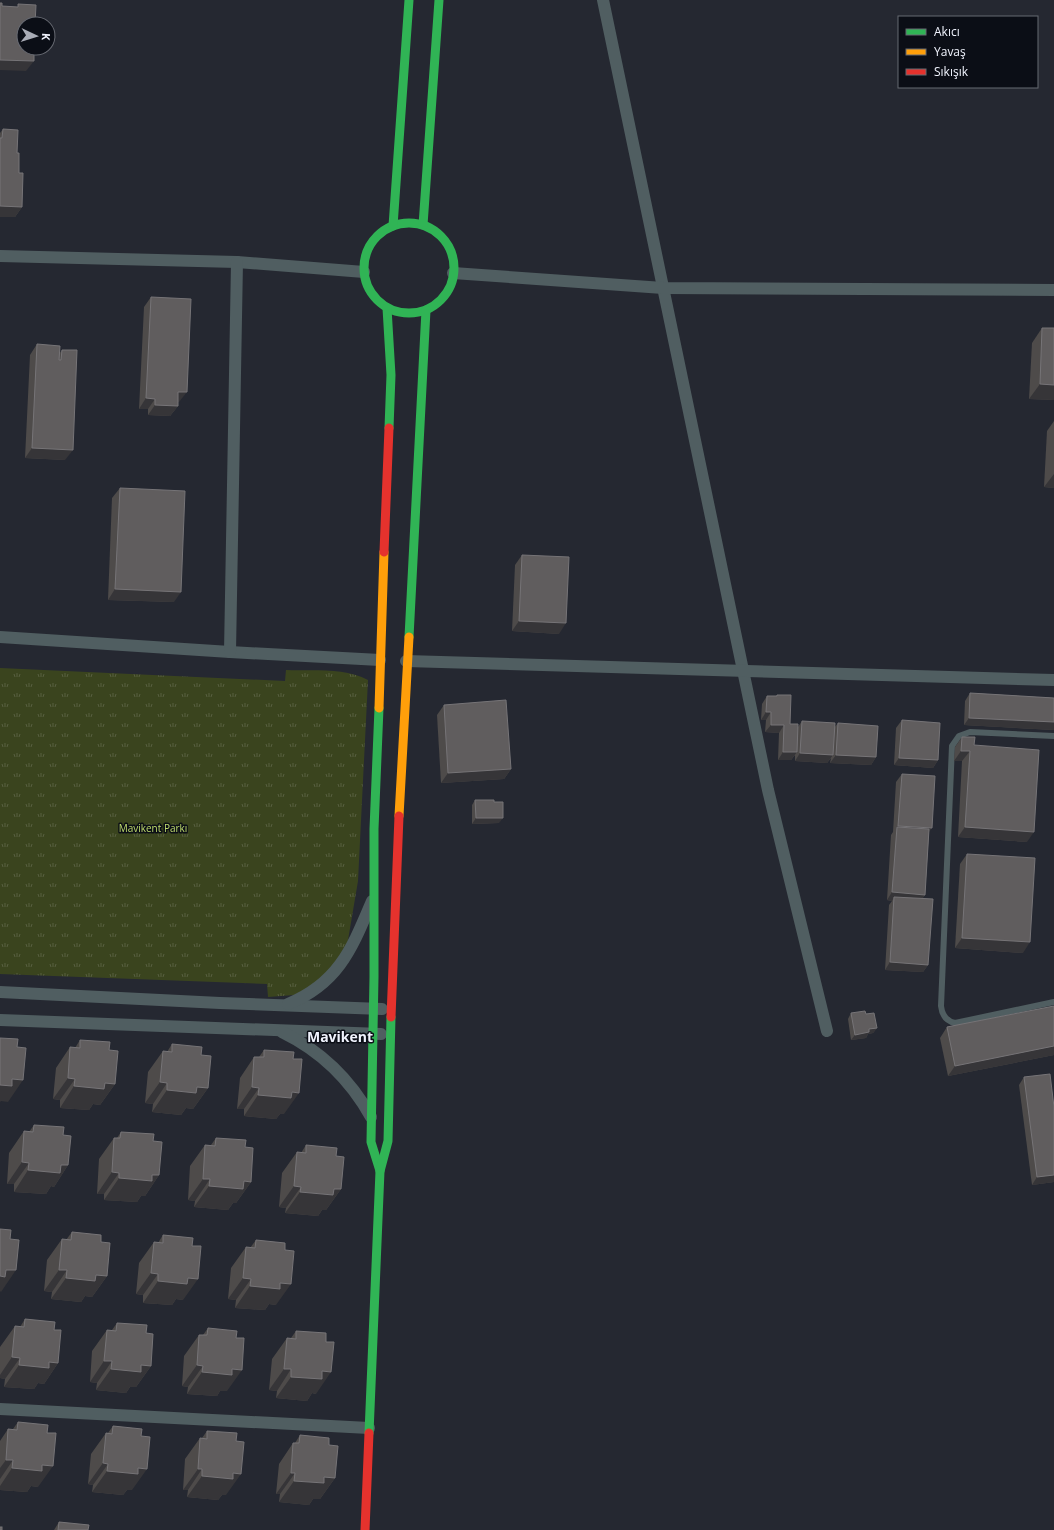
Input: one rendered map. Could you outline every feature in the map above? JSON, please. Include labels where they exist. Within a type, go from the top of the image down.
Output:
[{"type":"main road","points":[[393,226],[409,0]]},
{"type":"main road","points":[[423,225],[439,0]]},
{"type":"main road","points":[[400,223],[414,223],[423,225],[440,235],[449,246],[454,260],[453,273],[448,290],[439,302],[426,310],[411,314],[395,312],[382,305],[371,294],[365,280],[363,265],[367,250],[374,238],[386,228],[400,223]]},
{"type":"main road","points":[[380,1171],[371,1142],[374,1009],[374,829],[391,375],[387,308]]},
{"type":"main road","points":[[365,1530],[380,1171],[388,1141],[390,1034],[406,661],[426,310]]},
{"type":"street","points":[[603,0],[768,790],[827,1031]]},
{"type":"street","points":[[0,256],[236,262],[364,272]]},
{"type":"street","points":[[230,652],[236,262]]},
{"type":"street","points":[[453,273],[663,288],[1054,290]]},
{"type":"street","points":[[0,637],[380,660]]},
{"type":"street","points":[[406,661],[1054,680]]},
{"type":"street","points":[[285,1005],[308,994],[328,979],[339,967],[356,940],[374,896]]},
{"type":"street","points":[[0,992],[220,1003],[391,1009]]},
{"type":"street","points":[[0,1020],[390,1034]]},
{"type":"street","points":[[280,1030],[312,1049],[327,1061],[352,1088],[372,1118]]},
{"type":"street","points":[[0,1409],[369,1428]]},
{"type":"lane","points":[[1054,736],[970,732],[959,736],[952,746],[941,1006],[944,1017],[955,1023],[1054,1002]]},
{"type":"green space","name":"Mavikent Parkı","points":[[0,668],[285,681],[286,670],[328,670],[349,673],[368,680],[358,881],[347,946],[325,980],[294,995],[268,997],[267,984],[0,974]]},
{"type":"building","points":[[0,3],[2,3],[2,6],[18,7],[18,4],[36,5],[35,16],[16,16],[16,56],[34,56],[34,61],[0,60]]},
{"type":"building","points":[[3,129],[18,130],[17,153],[19,153],[19,173],[23,173],[22,207],[0,206],[0,138],[2,138]]},
{"type":"building","points":[[151,297],[191,299],[187,392],[178,392],[178,406],[155,405],[155,399],[146,398]]},
{"type":"building","points":[[1042,328],[1054,328],[1054,385],[1040,384]]},
{"type":"building","points":[[37,344],[60,346],[59,360],[61,360],[62,350],[77,350],[73,450],[32,448]]},
{"type":"building","points":[[120,488],[185,491],[181,592],[115,589]]},
{"type":"building","points":[[522,555],[569,557],[566,623],[519,621]]},
{"type":"building","points":[[970,693],[1054,698],[1054,722],[969,718]]},
{"type":"building","points":[[791,695],[790,724],[798,724],[797,752],[783,752],[784,725],[771,725],[771,712],[766,712],[767,696]]},
{"type":"building","points":[[506,700],[511,769],[448,773],[444,705]]},
{"type":"building","points":[[902,720],[940,723],[938,760],[899,758]]},
{"type":"building","points":[[802,721],[835,723],[833,755],[800,753]]},
{"type":"building","points":[[838,723],[878,726],[876,757],[836,755]]},
{"type":"building","points":[[962,737],[975,737],[974,745],[1039,750],[1034,832],[965,827],[970,751],[961,751]]},
{"type":"building","points":[[902,774],[935,776],[932,828],[898,826]]},
{"type":"building","points":[[475,800],[494,800],[494,802],[503,802],[503,818],[476,818]]},
{"type":"building","points":[[897,827],[929,829],[925,895],[892,892]]},
{"type":"building","points":[[967,854],[1035,858],[1030,942],[962,938]]},
{"type":"building","points":[[894,897],[933,899],[928,965],[890,962]]},
{"type":"building","points":[[1054,1006],[1054,1046],[955,1066],[947,1027]]},
{"type":"building","points":[[865,1011],[866,1014],[874,1013],[877,1028],[869,1029],[869,1032],[855,1035],[851,1013]]},
{"type":"building","points":[[0,1038],[18,1039],[17,1047],[26,1048],[23,1080],[12,1079],[12,1086],[0,1085]]},
{"type":"building","points":[[80,1040],[110,1042],[109,1050],[118,1051],[115,1084],[105,1083],[104,1089],[74,1086],[75,1079],[68,1078],[70,1047],[80,1048]]},
{"type":"building","points":[[172,1044],[202,1047],[201,1055],[211,1056],[208,1088],[197,1087],[196,1093],[167,1090],[167,1083],[160,1082],[163,1051],[172,1052]]},
{"type":"building","points":[[264,1050],[294,1052],[293,1059],[302,1059],[299,1093],[292,1092],[291,1098],[258,1095],[259,1088],[252,1087],[254,1057],[264,1057]]},
{"type":"building","points":[[1050,1074],[1054,1107],[1054,1175],[1037,1177],[1024,1077]]},
{"type":"building","points":[[34,1125],[64,1127],[63,1135],[71,1136],[68,1165],[61,1165],[60,1173],[28,1170],[29,1163],[22,1162],[24,1131],[33,1132]]},
{"type":"building","points":[[121,1132],[154,1134],[153,1141],[162,1142],[159,1175],[152,1175],[152,1181],[119,1178],[119,1173],[112,1172],[114,1138],[120,1138]]},
{"type":"building","points":[[216,1138],[246,1140],[245,1147],[253,1148],[251,1182],[244,1181],[243,1189],[209,1186],[210,1179],[203,1179],[205,1145],[215,1146]]},
{"type":"building","points":[[306,1145],[337,1148],[336,1156],[344,1157],[341,1189],[334,1189],[333,1195],[300,1192],[301,1187],[294,1186],[297,1152],[306,1153]]},
{"type":"building","points":[[0,1229],[11,1230],[10,1239],[19,1240],[16,1270],[6,1270],[5,1277],[0,1276]]},
{"type":"building","points":[[72,1232],[101,1235],[101,1242],[110,1243],[107,1276],[96,1275],[95,1281],[66,1278],[67,1270],[59,1270],[62,1239],[71,1240]]},
{"type":"building","points":[[163,1235],[193,1238],[192,1246],[201,1246],[198,1279],[188,1278],[187,1284],[158,1281],[158,1274],[151,1273],[154,1242],[163,1243]]},
{"type":"building","points":[[256,1240],[285,1243],[285,1250],[294,1251],[291,1284],[280,1283],[280,1289],[250,1286],[251,1279],[243,1278],[246,1247],[255,1248]]},
{"type":"building","points":[[25,1319],[55,1322],[54,1330],[61,1330],[58,1363],[49,1362],[49,1368],[19,1365],[20,1358],[12,1357],[15,1326],[24,1327]]},
{"type":"building","points":[[117,1323],[147,1325],[146,1333],[153,1334],[151,1366],[141,1365],[141,1372],[111,1369],[112,1361],[104,1361],[107,1330],[116,1331]]},
{"type":"building","points":[[208,1328],[237,1331],[236,1338],[244,1338],[242,1370],[232,1369],[232,1375],[202,1372],[203,1366],[197,1365],[199,1335],[207,1335]]},
{"type":"building","points":[[296,1331],[326,1333],[326,1342],[334,1342],[331,1372],[322,1371],[322,1379],[291,1377],[291,1369],[284,1369],[287,1338],[296,1339]]},
{"type":"building","points":[[18,1422],[48,1425],[47,1433],[56,1433],[53,1466],[42,1465],[42,1471],[12,1468],[13,1460],[6,1460],[8,1429],[17,1430]]},
{"type":"building","points":[[113,1426],[142,1429],[141,1436],[150,1437],[147,1469],[138,1468],[138,1474],[107,1471],[108,1464],[103,1463],[106,1433],[112,1434]]},
{"type":"building","points":[[207,1431],[237,1433],[236,1441],[244,1442],[241,1474],[233,1473],[233,1479],[202,1476],[202,1469],[198,1469],[200,1438],[207,1439]]},
{"type":"building","points":[[300,1435],[329,1438],[329,1445],[338,1446],[335,1478],[324,1477],[324,1483],[294,1481],[295,1473],[291,1473],[293,1443],[299,1443]]},
{"type":"building","points":[[59,1522],[89,1525],[88,1530],[58,1530]]},
{"type":"traffic: fast","points":[[393,226],[409,0]]},
{"type":"traffic: fast","points":[[423,225],[439,0]]},
{"type":"traffic: fast","points":[[409,223],[426,226],[441,236],[451,251],[454,268],[451,285],[441,300],[426,310],[409,313],[392,310],[377,300],[367,285],[364,268],[367,251],[377,236],[392,226],[409,223]]},
{"type":"traffic: fast","points":[[387,308],[391,375],[389,428]]},
{"type":"traffic: fast","points":[[409,637],[426,310]]},
{"type":"traffic: fast","points":[[379,708],[374,829],[374,977],[371,1142],[380,1171]]},
{"type":"traffic: fast","points":[[369,1433],[380,1171],[388,1141],[391,1017]]},
{"type":"traffic: slow","points":[[379,708],[384,552]]},
{"type":"traffic: slow","points":[[399,816],[409,637]]},
{"type":"traffic: jam","points":[[384,552],[389,428]]},
{"type":"traffic: jam","points":[[391,1017],[399,816]]},
{"type":"traffic: jam","points":[[365,1530],[369,1433]]},
{"type":"district","name":"Mavikent","points":[[340,1036]]}]
